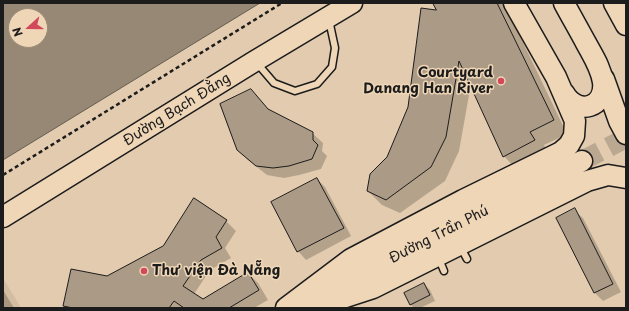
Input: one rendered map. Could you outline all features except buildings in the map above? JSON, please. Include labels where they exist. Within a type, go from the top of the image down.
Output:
[{"type":"main road","name":"Đường Bạch Đằng","points":[[3,217],[255,61],[352,3]]},
{"type":"main road","points":[[514,3],[568,100],[577,107],[591,106],[601,97],[603,83],[600,70]]},
{"type":"main road","points":[[564,3],[600,70],[619,121],[626,134]]},
{"type":"main road","points":[[614,3],[626,25]]},
{"type":"main road","points":[[600,70],[626,102]]},
{"type":"main road","points":[[286,308],[351,259],[463,200],[561,152],[569,145],[574,136],[576,121],[556,77]]},
{"type":"main road","name":"Đường Trần Phú","points":[[295,308],[582,161]]},
{"type":"main road","points":[[312,308],[440,264],[587,181],[608,175],[626,178]]},
{"type":"lane","points":[[255,61],[274,83],[295,91],[317,84],[332,67],[335,48],[328,18]]},
{"type":"path","points":[[3,175],[282,3]]},
{"type":"shaded area","points":[[3,3],[260,3],[3,160]]},
{"type":"shaded area","points":[[3,278],[21,308],[3,308]]},
{"type":"tunnel","points":[[582,161],[626,138]]},
{"type":"place","name":"Courtyard Danang Han River","points":[[501,81]]},
{"type":"place","name":"Thư viện Đà Nẵng","points":[[144,271]]}]
